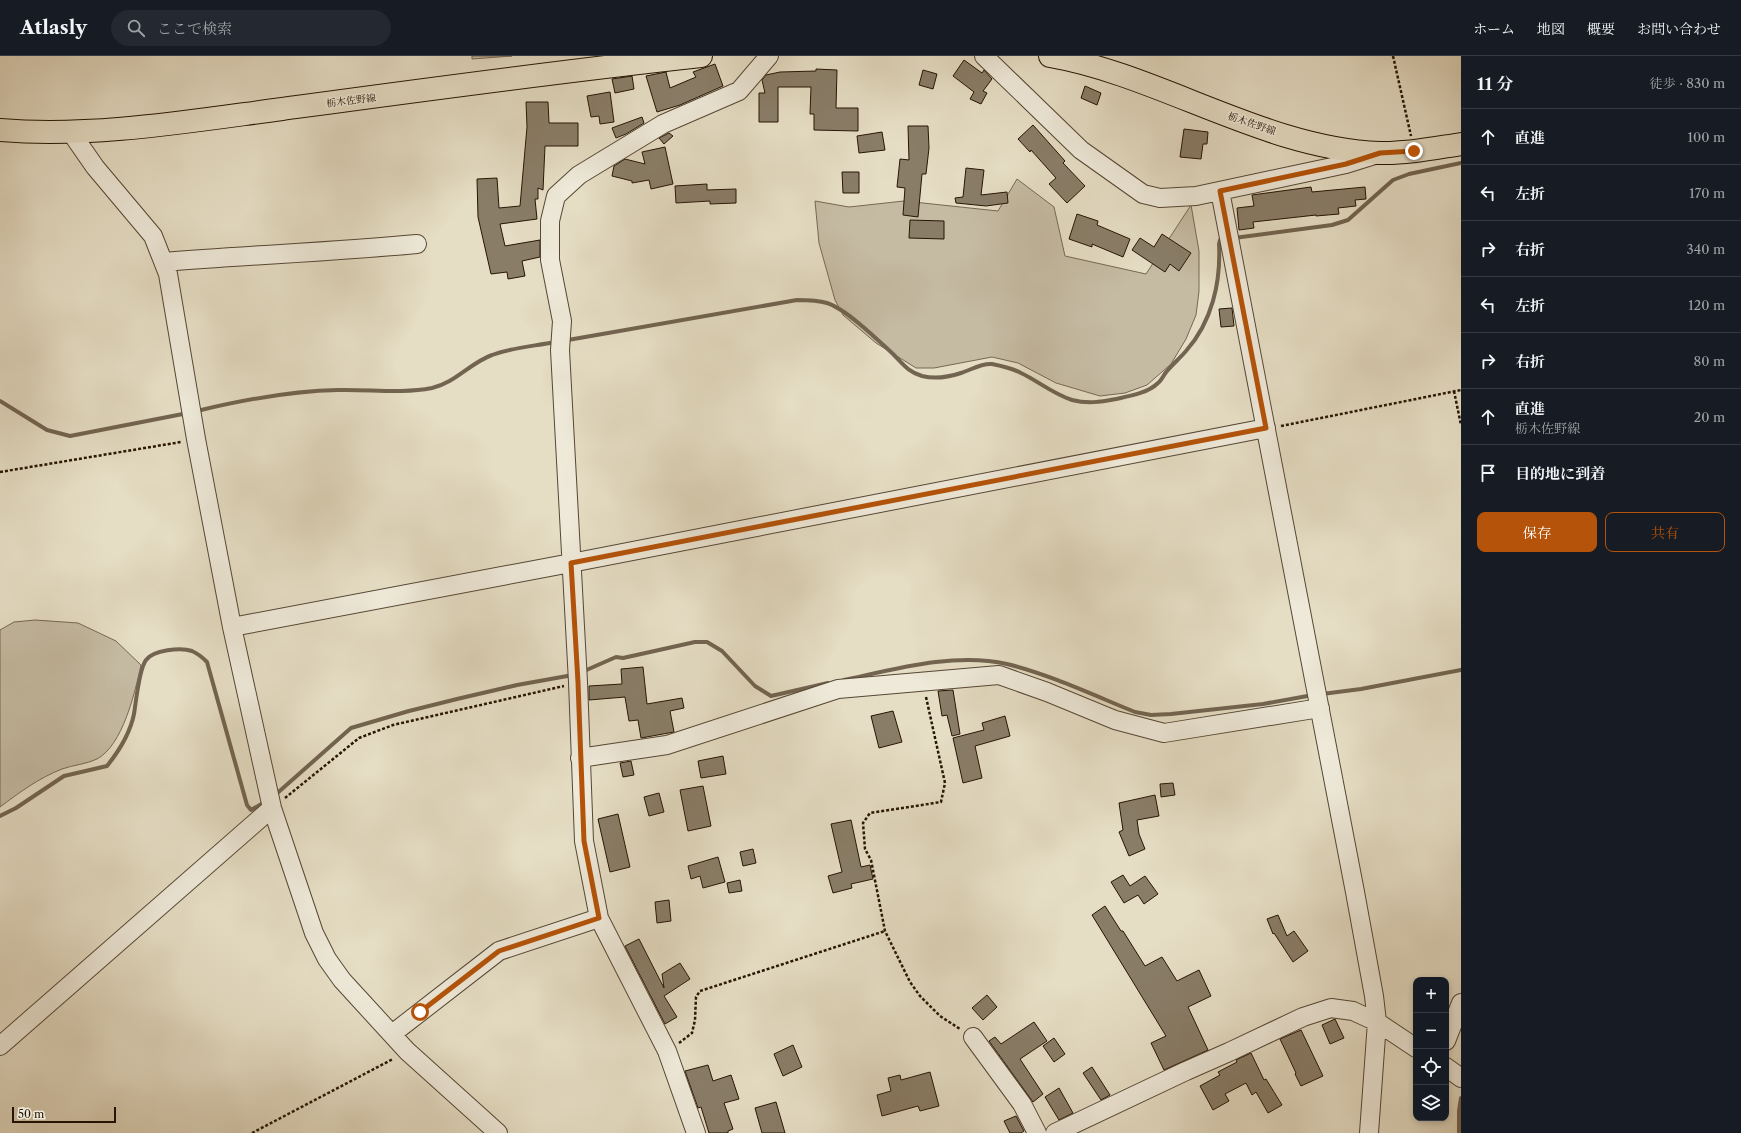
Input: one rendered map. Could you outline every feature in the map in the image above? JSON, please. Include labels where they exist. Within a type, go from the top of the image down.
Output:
[{"type":"main road","name":"栃木佐野線","points":[[0,130],[32,133],[154,125],[617,65],[701,56]]},
{"type":"main road","name":"栃木佐野線","points":[[1050,56],[1108,72],[1261,128],[1342,148],[1380,153],[1411,142],[1461,144]]},
{"type":"street","points":[[696,1133],[667,1051],[599,918],[584,841],[578,682],[560,350],[562,321],[550,260],[550,221],[556,196],[579,175],[663,124],[739,91],[769,56]]},
{"type":"street","points":[[984,56],[1081,150],[1143,194],[1160,198],[1196,196],[1346,164],[1380,153]]},
{"type":"street","points":[[70,131],[95,167],[153,236],[168,274],[196,439],[232,627],[272,808],[314,933],[327,959],[342,980],[407,1052],[498,1133]]},
{"type":"street","points":[[1220,191],[1356,892],[1374,996],[1377,1022],[1369,1133]]},
{"type":"street","points":[[164,262],[250,255],[341,251],[417,244]]},
{"type":"street","points":[[232,627],[571,563],[1266,428]]},
{"type":"street","points":[[580,758],[667,745],[838,689],[999,675],[1047,692],[1115,720],[1164,733],[1320,708]]},
{"type":"street","points":[[0,1046],[272,808]]},
{"type":"street","points":[[392,1034],[499,951],[599,918]]},
{"type":"street","points":[[1449,1033],[1461,1003]]},
{"type":"street","points":[[1055,1133],[1186,1070],[1229,1052],[1303,1017],[1331,1008],[1353,1011],[1377,1022],[1413,1046]]},
{"type":"street","points":[[973,1037],[1022,1104],[1037,1133]]},
{"type":"street","points":[[1449,1069],[1461,1078]]},
{"type":"path","points":[[1393,56],[1411,142]]},
{"type":"path","points":[[1266,428],[1461,390]]},
{"type":"path","points":[[1454,391],[1461,425]]},
{"type":"path","points":[[0,472],[196,439]]},
{"type":"path","points":[[922,681],[946,783],[941,802],[870,812],[863,823],[865,849],[871,860],[885,931],[910,982],[920,996],[940,1016],[973,1037]]},
{"type":"path","points":[[272,808],[359,738],[393,725],[578,682]]},
{"type":"path","points":[[667,1051],[692,1033],[695,1020],[696,997],[700,991],[885,931]]},
{"type":"path","points":[[252,1133],[407,1052]]},
{"type":"shaded area","points":[[472,56],[512,56],[472,59]]},
{"type":"shaded area","points":[[1017,179],[1054,207],[1065,256],[1146,274],[1191,205],[1199,251],[1199,291],[1196,315],[1186,339],[1171,364],[1147,385],[1125,393],[1100,396],[1056,383],[1018,363],[992,357],[934,368],[916,368],[876,343],[843,315],[835,300],[819,243],[815,201],[849,207],[904,201],[998,211]]},
{"type":"shaded area","points":[[35,620],[78,623],[116,641],[141,665],[131,703],[121,730],[106,752],[93,761],[62,769],[45,777],[0,807],[0,630],[14,622]]},
{"type":"building","points":[[964,60],[982,73],[984,70],[992,79],[983,91],[987,93],[981,104],[970,99],[974,92],[953,76]]},
{"type":"building","points":[[715,64],[723,86],[680,105],[657,112],[646,76],[666,72],[670,88],[696,77],[693,72]]},
{"type":"building","points":[[816,69],[837,70],[836,108],[858,108],[858,131],[814,130],[814,114],[810,114],[811,87],[778,87],[778,122],[759,122],[759,93],[765,93],[762,80],[766,75],[780,72],[816,71]]},
{"type":"building","points":[[923,70],[937,74],[933,89],[919,85]]},
{"type":"building","points":[[632,76],[634,89],[615,93],[612,79]]},
{"type":"building","points":[[1085,86],[1101,93],[1097,105],[1081,98]]},
{"type":"building","points":[[610,92],[614,122],[600,124],[599,116],[591,117],[587,96]]},
{"type":"building","points":[[526,102],[548,102],[549,123],[578,123],[578,146],[545,146],[543,190],[538,188],[538,199],[535,199],[537,219],[500,224],[505,246],[540,240],[540,257],[522,261],[525,276],[508,279],[507,272],[491,274],[478,217],[477,179],[497,178],[499,208],[520,206],[527,127]]},
{"type":"building","points":[[642,117],[644,123],[616,138],[612,128]]},
{"type":"building","points":[[1033,125],[1065,161],[1063,163],[1085,186],[1067,203],[1049,184],[1056,178],[1031,150],[1030,152],[1018,139]]},
{"type":"building","points":[[908,126],[928,126],[929,148],[926,174],[922,174],[918,217],[903,215],[905,188],[897,187],[900,159],[909,160]]},
{"type":"building","points":[[1184,129],[1208,132],[1207,144],[1203,144],[1201,159],[1180,157]]},
{"type":"building","points":[[882,132],[885,150],[859,153],[857,136]]},
{"type":"building","points":[[669,133],[673,136],[664,144],[659,138]]},
{"type":"building","points":[[665,147],[673,184],[651,189],[649,180],[632,183],[632,181],[612,176],[614,166],[625,159],[645,164],[642,152]]},
{"type":"building","points":[[966,168],[984,170],[981,195],[1007,192],[1008,203],[986,206],[956,203],[955,198],[963,197]]},
{"type":"building","points":[[842,172],[859,172],[859,193],[843,193]]},
{"type":"building","points":[[707,184],[707,190],[736,189],[736,203],[710,204],[710,201],[676,203],[675,186]]},
{"type":"building","points":[[1311,187],[1312,192],[1365,187],[1366,199],[1355,200],[1356,206],[1338,208],[1339,214],[1253,222],[1254,228],[1239,230],[1237,208],[1254,206],[1252,195]]},
{"type":"building","points":[[1077,214],[1098,221],[1097,225],[1130,239],[1123,257],[1092,244],[1092,247],[1069,239]]},
{"type":"building","points":[[910,220],[944,221],[944,239],[909,238]]},
{"type":"building","points":[[1162,234],[1191,253],[1179,271],[1170,264],[1165,272],[1132,250],[1140,238],[1154,247]]},
{"type":"building","points":[[1232,308],[1234,326],[1221,327],[1219,309]]},
{"type":"building","points":[[643,667],[647,704],[682,698],[684,708],[670,711],[674,732],[641,738],[638,720],[629,721],[625,697],[589,700],[589,686],[622,684],[621,669]]},
{"type":"building","points":[[953,690],[960,734],[952,736],[947,715],[942,716],[938,691]]},
{"type":"building","points":[[893,711],[902,742],[879,748],[871,716]]},
{"type":"building","points":[[1005,716],[1010,736],[975,746],[982,778],[963,783],[953,738],[984,730],[982,723]]},
{"type":"building","points":[[723,756],[726,774],[701,778],[698,761]]},
{"type":"building","points":[[631,761],[634,775],[623,777],[620,763]]},
{"type":"building","points":[[1173,783],[1175,795],[1161,797],[1160,784]]},
{"type":"building","points":[[703,786],[711,826],[688,831],[680,790]]},
{"type":"building","points":[[659,793],[664,812],[649,816],[644,797]]},
{"type":"building","points":[[1155,795],[1159,816],[1137,820],[1139,834],[1145,849],[1129,856],[1119,832],[1123,830],[1119,803]]},
{"type":"building","points":[[618,814],[630,867],[610,872],[598,819]]},
{"type":"building","points":[[851,820],[861,867],[870,865],[873,879],[851,884],[852,888],[833,893],[828,876],[842,872],[831,824]]},
{"type":"building","points":[[753,849],[756,863],[743,866],[740,852]]},
{"type":"building","points":[[718,857],[725,882],[703,888],[700,876],[691,879],[688,866]]},
{"type":"building","points":[[1123,875],[1130,886],[1145,876],[1158,894],[1144,904],[1138,895],[1124,903],[1111,882]]},
{"type":"building","points":[[740,880],[742,891],[729,893],[727,883]]},
{"type":"building","points":[[669,900],[671,921],[657,923],[655,902]]},
{"type":"building","points":[[1105,906],[1145,966],[1162,957],[1177,981],[1199,970],[1211,996],[1188,1007],[1208,1050],[1164,1070],[1151,1043],[1166,1036],[1092,915]]},
{"type":"building","points":[[1278,915],[1287,936],[1294,931],[1308,951],[1293,962],[1274,933],[1273,934],[1267,919]]},
{"type":"building","points":[[639,939],[664,988],[662,974],[680,963],[690,979],[664,996],[677,1017],[665,1024],[625,946]]},
{"type":"building","points":[[987,995],[997,1007],[983,1020],[972,1008]]},
{"type":"building","points":[[1335,1019],[1344,1038],[1330,1044],[1322,1025]]},
{"type":"building","points":[[1034,1022],[1047,1041],[1020,1059],[1043,1094],[1033,1102],[989,1041],[995,1037],[1001,1044]]},
{"type":"building","points":[[1301,1030],[1323,1076],[1301,1086],[1280,1039]]},
{"type":"building","points":[[1054,1038],[1065,1054],[1054,1062],[1043,1046]]},
{"type":"building","points":[[793,1045],[802,1067],[783,1076],[774,1054]]},
{"type":"building","points":[[1251,1053],[1264,1080],[1266,1079],[1282,1105],[1268,1113],[1256,1092],[1252,1095],[1246,1083],[1225,1094],[1229,1101],[1213,1110],[1200,1086],[1220,1075],[1218,1072],[1237,1062],[1236,1060]]},
{"type":"building","points":[[708,1065],[713,1081],[731,1075],[739,1099],[724,1103],[733,1129],[728,1131],[728,1133],[709,1133],[701,1107],[698,1108],[685,1071]]},
{"type":"building","points":[[1092,1067],[1110,1095],[1101,1100],[1083,1073]]},
{"type":"building","points":[[930,1072],[939,1106],[920,1111],[918,1106],[882,1116],[877,1095],[891,1091],[888,1078],[900,1075],[901,1080]]},
{"type":"building","points":[[1059,1088],[1073,1113],[1059,1120],[1045,1097]]},
{"type":"building","points":[[776,1102],[785,1133],[762,1133],[755,1108]]},
{"type":"building","points":[[1016,1116],[1024,1131],[1021,1133],[1010,1133],[1004,1121]]},
{"type":"waterway","points":[[1234,238],[1332,225],[1348,220],[1393,180],[1409,174],[1461,163]]},
{"type":"waterway","points":[[568,340],[797,300],[816,301],[835,306],[852,318],[906,367],[922,376],[947,376],[992,364],[1018,371],[1058,394],[1072,400],[1089,402],[1105,401],[1138,394],[1154,386],[1195,340],[1213,301],[1218,273],[1219,244],[1220,240],[1225,239]]},
{"type":"waterway","points":[[197,411],[231,403],[302,392],[338,390],[409,391],[432,388],[448,382],[492,355],[515,349],[555,342]]},
{"type":"waterway","points":[[0,401],[47,430],[70,436],[188,413]]},
{"type":"waterway","points":[[582,672],[616,657],[623,658],[695,642],[707,642],[722,651],[755,686],[771,696],[828,683]]},
{"type":"waterway","points":[[0,816],[16,808],[64,776],[107,766],[120,748],[130,728],[134,714],[141,671],[146,660],[155,654],[174,649],[192,651],[207,662],[247,805],[251,810],[265,802]]},
{"type":"waterway","points":[[844,680],[925,663],[967,660],[987,661],[1007,664],[1040,674],[1135,712],[1151,715],[1263,704],[1313,695]]},
{"type":"waterway","points":[[1322,694],[1361,689],[1461,670]]},
{"type":"waterway","points":[[274,796],[351,728],[457,699],[517,685],[573,675]]},
{"type":"waterway","points":[[1459,1133],[1459,1111],[1461,1098]]},
{"type":"route","points":[[420,1012],[499,951],[599,918],[584,841],[578,682],[571,563],[1266,428],[1220,191],[1346,164],[1380,153],[1414,151]]}]
